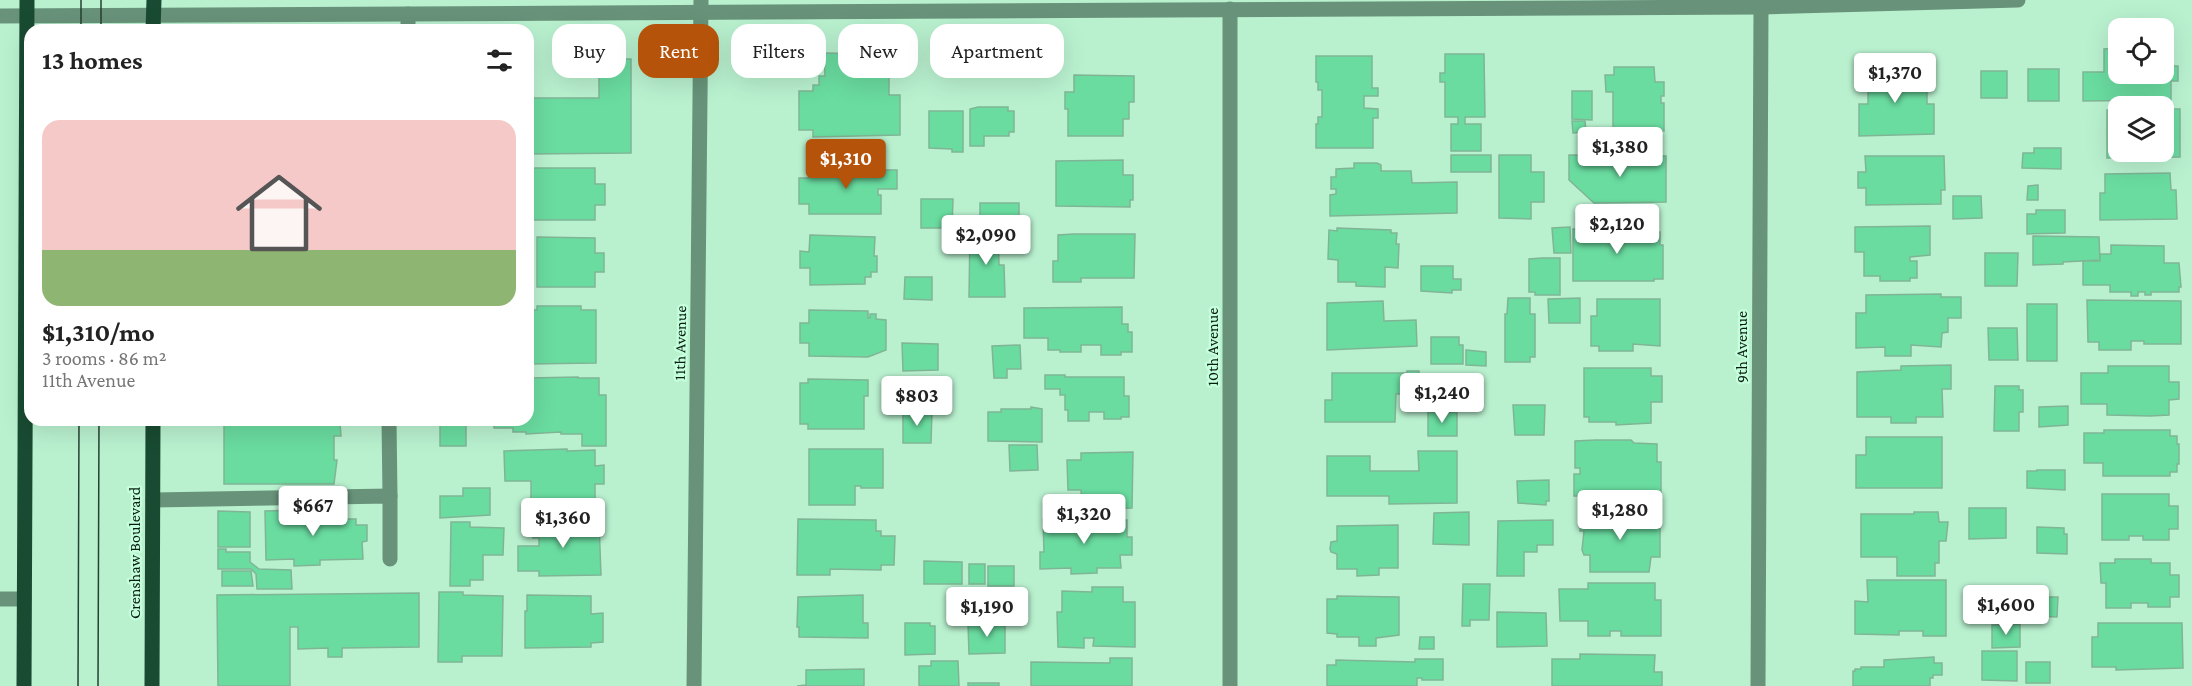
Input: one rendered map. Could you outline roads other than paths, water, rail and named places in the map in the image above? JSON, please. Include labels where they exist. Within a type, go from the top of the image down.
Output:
[{"type":"main road","points":[[27,0],[27,24]]},
{"type":"main road","points":[[24,686],[25,426]]},
{"type":"main road","name":"Crenshaw Boulevard","points":[[152,686],[153,426]]},
{"type":"street","points":[[0,16],[408,14],[701,6],[1230,9],[1761,8],[2018,0]]},
{"type":"street","name":"11th Avenue","points":[[694,686],[701,6]]},
{"type":"street","name":"9th Avenue","points":[[1758,686],[1761,8]]},
{"type":"street","name":"10th Avenue","points":[[1230,9],[1230,686]]},
{"type":"street","points":[[408,14],[408,24]]},
{"type":"street","points":[[389,426],[390,559]]},
{"type":"street","points":[[153,500],[390,496]]},
{"type":"street","points":[[0,599],[24,599]]},
{"type":"tram line","points":[[81,0],[81,24]]},
{"type":"tram line","points":[[101,0],[101,24]]},
{"type":"tram line","points":[[78,686],[79,426]]},
{"type":"tram line","points":[[98,686],[99,426]]}]
